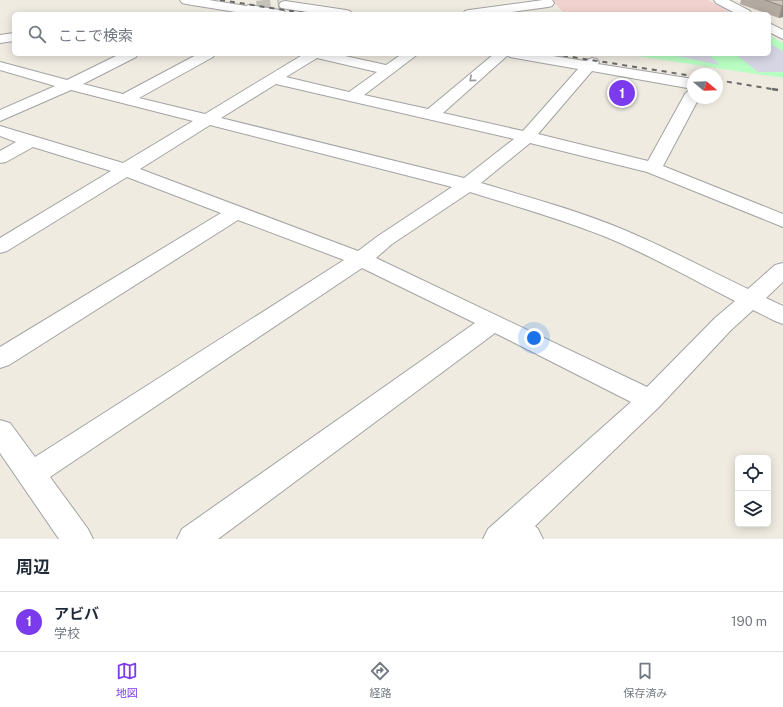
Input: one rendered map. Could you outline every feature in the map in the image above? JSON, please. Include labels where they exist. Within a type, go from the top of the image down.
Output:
[{"type":"street","points":[[186,0],[249,9]]},
{"type":"street","points":[[282,8],[323,0]]},
{"type":"street","points":[[720,0],[742,12]]},
{"type":"street","points":[[481,12],[546,2],[556,12]]},
{"type":"street","points":[[223,12],[249,9],[282,8],[325,12]]},
{"type":"street","points":[[771,25],[783,22]]},
{"type":"street","points":[[771,27],[783,34]]},
{"type":"street","points":[[0,39],[12,37]]},
{"type":"street","points":[[0,116],[69,85],[127,56]]},
{"type":"street","points":[[125,99],[204,56]]},
{"type":"street","points":[[0,246],[126,170],[205,119],[273,80],[311,56]]},
{"type":"street","points":[[326,56],[389,70]]},
{"type":"street","points":[[352,97],[408,56]]},
{"type":"street","points":[[431,115],[500,56]]},
{"type":"street","points":[[541,56],[594,60],[687,83]]},
{"type":"street","points":[[32,474],[361,259],[385,240],[467,185],[527,137],[594,60]]},
{"type":"street","points":[[0,66],[69,85],[467,185],[567,215],[614,233],[654,251],[783,316]]},
{"type":"street","points":[[273,80],[527,137],[653,168],[783,221]]},
{"type":"street","points":[[653,168],[688,104]]},
{"type":"street","points":[[0,131],[126,170],[235,213],[361,259],[493,322],[650,400]]},
{"type":"street","points":[[0,158],[30,141]]},
{"type":"street","points":[[0,359],[235,213]]},
{"type":"street","points":[[513,535],[650,400],[723,324],[783,270]]},
{"type":"street","points":[[194,539],[493,322]]},
{"type":"street","points":[[0,431],[77,539]]},
{"type":"shaded area","points":[[552,0],[708,0],[729,12],[563,12]]},
{"type":"shaded area","points":[[771,44],[783,51],[783,72],[758,72],[738,56],[771,56]]},
{"type":"shaded area","points":[[677,56],[711,56],[719,65]]},
{"type":"green space","points":[[771,36],[783,43],[783,78],[637,56],[771,56]]},
{"type":"building","points":[[765,0],[783,0],[783,6],[782,6]]},
{"type":"tunnel","points":[[257,8],[280,5]]},
{"type":"railway","points":[[220,0],[297,12]]},
{"type":"railway","points":[[566,56],[687,75]]},
{"type":"railway","points":[[723,81],[773,89]]},
{"type":"railway","points":[[773,89],[778,90]]},
{"type":"railway","points":[[773,89],[783,91]]},
{"type":"place","name":"アビバ","points":[[622,93]]}]
